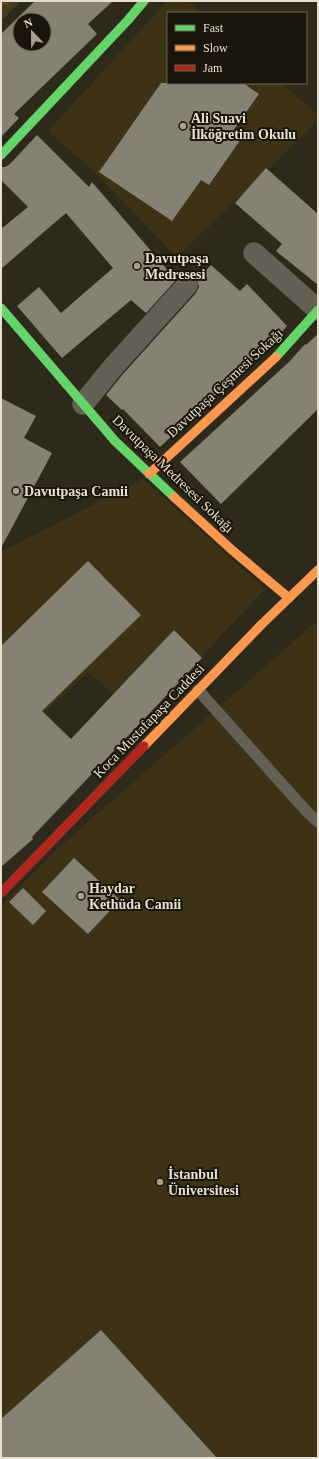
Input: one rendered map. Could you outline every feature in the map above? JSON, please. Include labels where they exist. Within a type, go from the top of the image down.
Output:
[{"type":"street","points":[[1,155],[128,20],[144,1]]},
{"type":"street","points":[[254,253],[318,310]]},
{"type":"street","points":[[83,404],[114,366],[186,285]]},
{"type":"street","name":"Davutpaşa Medresesi Sokağı","points":[[1,308],[116,441],[149,474],[232,550],[288,598]]},
{"type":"street","name":"Davutpaşa Çeşmesi Sokağı","points":[[149,474],[282,352],[318,310]]},
{"type":"street","name":"Koca Mustafapaşa Caddesi","points":[[1,893],[288,598],[318,570]]},
{"type":"lane","points":[[198,690],[318,822]]},
{"type":"shaded area","name":"Ali Suavi İlköğretim Okulu","points":[[167,1],[188,1],[201,12],[167,12],[167,84],[282,84],[318,115],[318,121],[177,257],[92,170],[48,131]]},
{"type":"shaded area","points":[[143,479],[265,589],[143,719],[88,672],[1,752],[1,552]]},
{"type":"shaded area","name":"İstanbul Üniversitesi","points":[[318,620],[318,1458],[1,1458],[1,906],[57,849]]},
{"type":"green space","points":[[1,1],[21,1],[1,21]]},
{"type":"building","points":[[35,1],[113,1],[88,24],[97,34],[14,114],[19,118],[1,137],[1,34],[12,23],[12,52],[52,52],[52,12],[24,12]]},
{"type":"building","points":[[161,83],[244,84],[259,94],[232,132],[241,139],[209,185],[201,180],[172,221],[99,172]]},
{"type":"building","name":"Davutpaşa Medresesi","points":[[37,135],[89,187],[92,182],[176,280],[146,313],[131,300],[62,358],[17,306],[39,287],[61,313],[113,268],[66,213],[1,269],[1,229],[28,207],[1,180],[1,167],[5,167],[10,164]]},
{"type":"building","points":[[266,168],[318,214],[318,285],[276,251],[282,244],[235,203]]},
{"type":"building","points":[[211,265],[240,291],[247,284],[287,326],[272,343],[160,447],[123,409],[122,410],[106,395],[196,293],[199,287],[197,280]]},
{"type":"building","points":[[318,334],[318,409],[221,504],[180,462],[290,361],[305,344],[306,345]]},
{"type":"building","name":"Davutpaşa Camii","points":[[1,398],[36,416],[24,438],[52,453],[1,548]]},
{"type":"building","points":[[88,561],[141,615],[42,711],[71,739],[174,630],[202,658],[32,837],[33,839],[1,867],[1,646]]},
{"type":"building","name":"Haydar Kethüda Camii","points":[[74,858],[120,900],[88,934],[42,892]]},
{"type":"building","points":[[23,888],[46,911],[33,925],[9,902]]},
{"type":"building","points":[[101,1330],[217,1458],[1,1458],[1,1419]]},
{"type":"traffic: fast","points":[[1,155],[128,20],[144,1]]},
{"type":"traffic: fast","points":[[1,308],[115,441],[174,497]]},
{"type":"traffic: fast","points":[[276,357],[318,310]]},
{"type":"traffic: slow","points":[[149,474],[276,357]]},
{"type":"traffic: slow","points":[[174,497],[232,550],[289,598]]},
{"type":"traffic: slow","points":[[144,746],[262,624],[318,570]]},
{"type":"traffic: jam","points":[[1,893],[144,746]]},
{"type":"place","name":"Ali Suavi İlköğretim Okulu","points":[[183,126]]},
{"type":"place","name":"Davutpaşa Medresesi","points":[[137,266]]},
{"type":"place","name":"Davutpaşa Camii","points":[[16,491]]},
{"type":"place","name":"Haydar Kethüda Camii","points":[[81,896]]},
{"type":"place","name":"İstanbul Üniversitesi","points":[[160,1182]]}]
